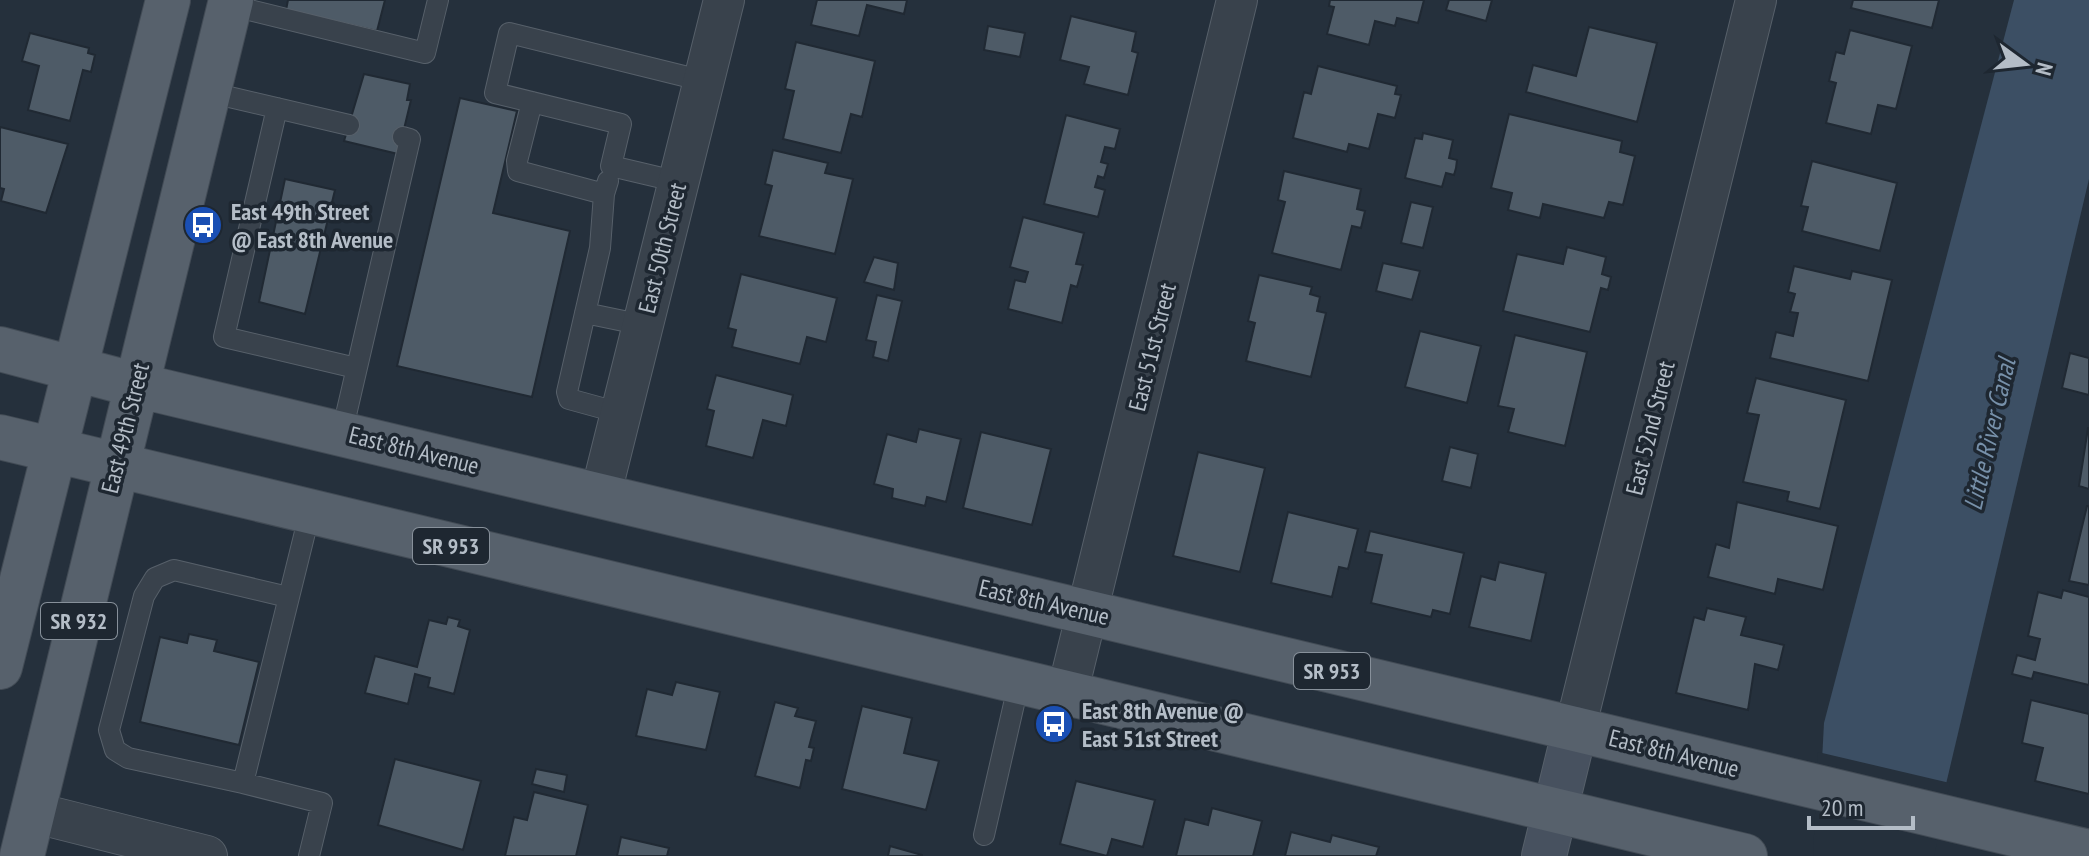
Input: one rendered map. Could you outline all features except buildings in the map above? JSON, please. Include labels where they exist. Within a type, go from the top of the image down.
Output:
[{"type":"main road","name":"SR 932","points":[[0,667],[168,0]]},
{"type":"main road","name":"East 49th Street","points":[[22,856],[230,3]]},
{"type":"main road","name":"East 8th Avenue","points":[[0,349],[600,497],[2089,852]]},
{"type":"main road","name":"SR 953","points":[[0,437],[1745,856]]},
{"type":"street","name":"East 50th Street","points":[[600,497],[724,0]]},
{"type":"street","name":"East 51st Street","points":[[1067,694],[1237,0]]},
{"type":"street","name":"East 52nd Street","points":[[1544,856],[1756,0]]},
{"type":"street","points":[[32,812],[207,856]]},
{"type":"lane","points":[[230,3],[425,53],[438,0]]},
{"type":"lane","points":[[620,413],[569,399],[567,392],[600,248],[604,194],[621,124],[495,93],[509,33],[704,81]]},
{"type":"lane","points":[[208,92],[349,125]]},
{"type":"lane","points":[[532,102],[517,161],[518,171],[604,194]]},
{"type":"lane","points":[[277,108],[224,337],[356,368]]},
{"type":"lane","points":[[342,432],[410,139],[403,137]]},
{"type":"lane","points":[[611,166],[679,182]]},
{"type":"lane","points":[[585,313],[643,325]]},
{"type":"lane","points":[[243,783],[310,512]]},
{"type":"lane","points":[[288,597],[174,570],[155,578],[144,596],[109,730],[115,750],[128,758],[322,803],[309,856]]},
{"type":"lane","points":[[984,835],[1019,682]]},
{"type":"water","name":"Little River Canal","points":[[2014,0],[2089,0],[2089,179],[1929,856],[1817,856],[1824,723]]},
{"type":"pier","points":[[1818,752],[1950,783],[1934,856],[1813,856]]},
{"type":"place","name":"East 49th Street @ East 8th Avenue","points":[[203,225]]},
{"type":"place","name":"East 8th Avenue @ East 51st Street","points":[[1054,724]]}]
